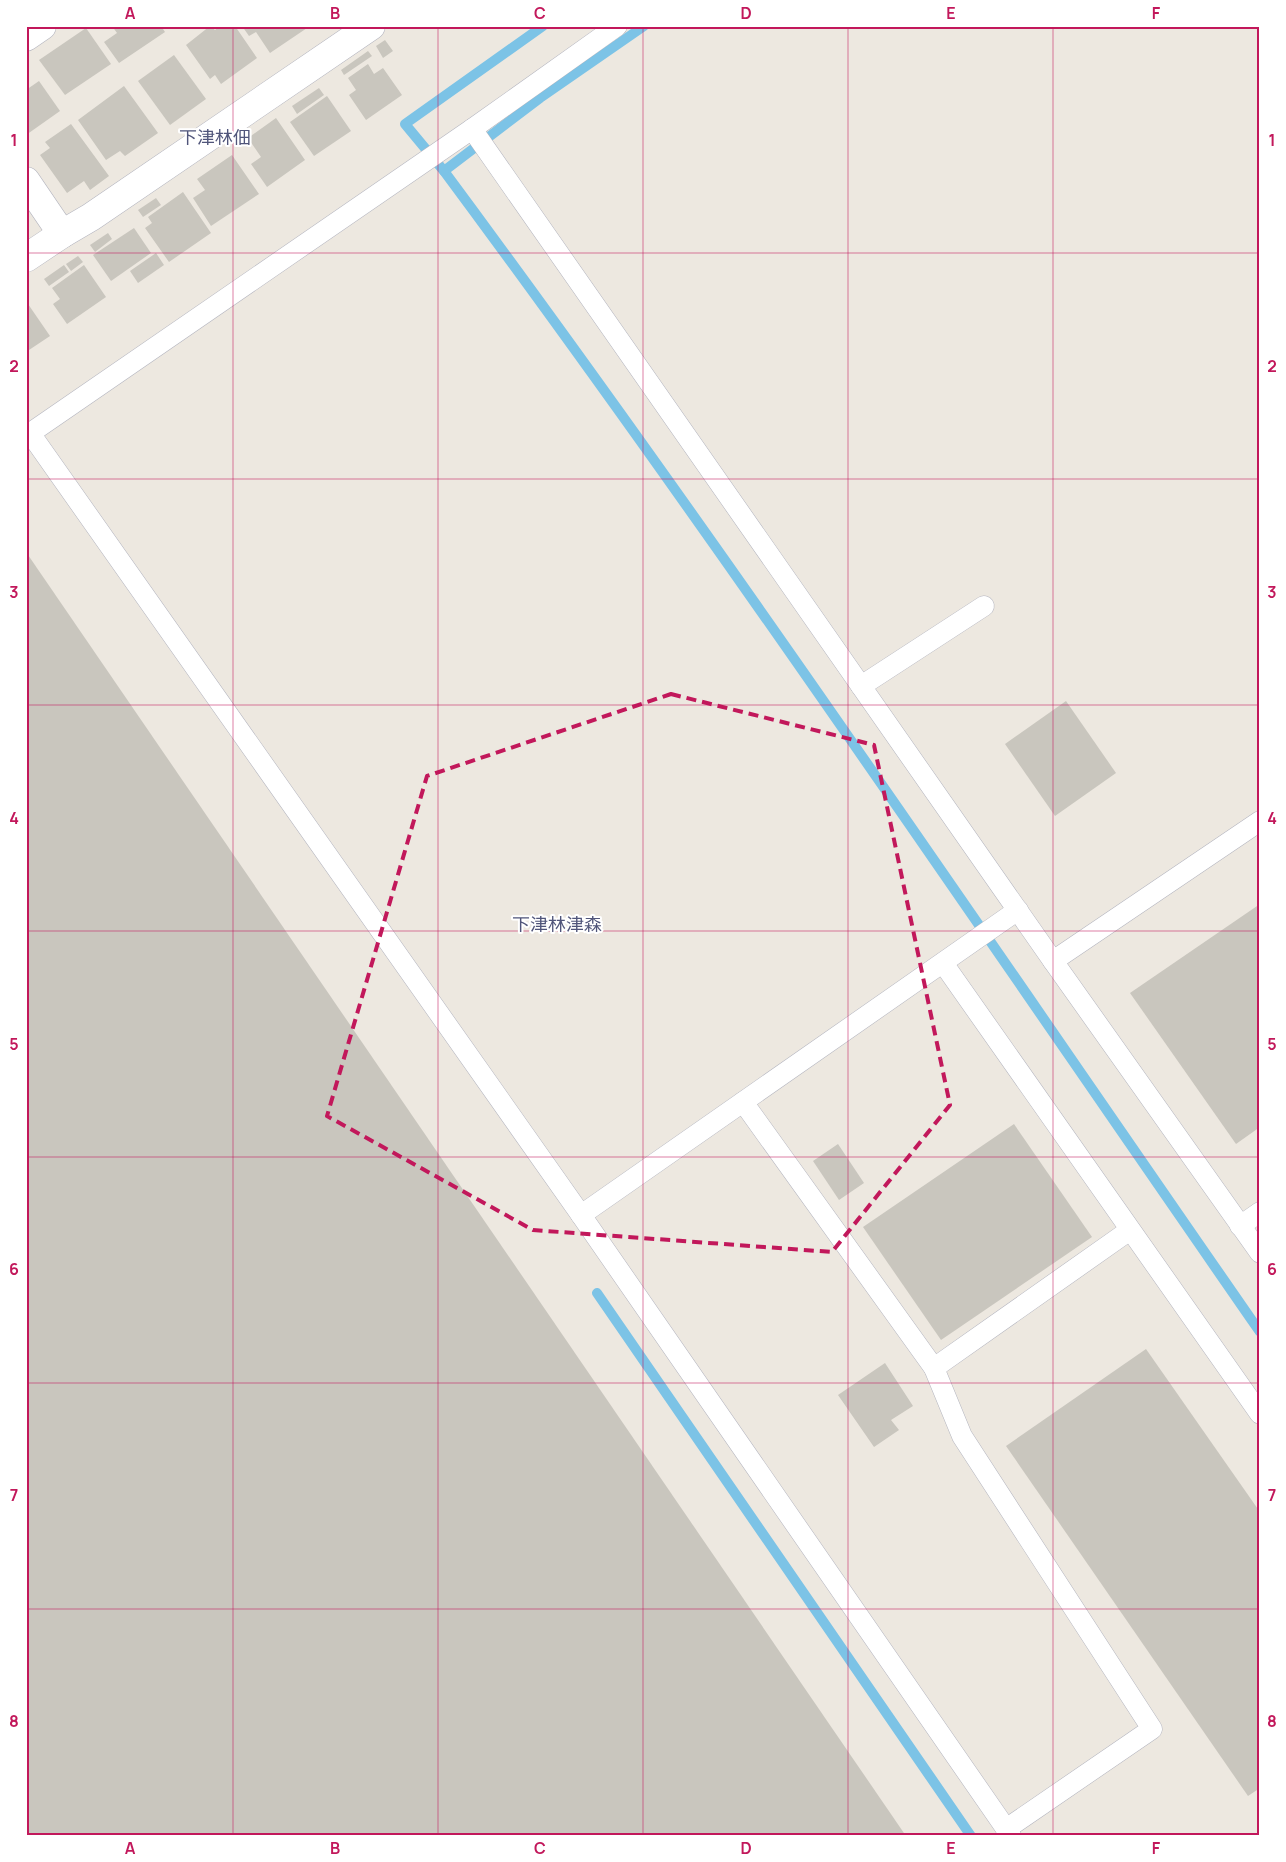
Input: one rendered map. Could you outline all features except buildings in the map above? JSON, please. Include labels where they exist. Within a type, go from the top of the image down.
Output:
[{"type":"street","points":[[26,37],[42,26]]},
{"type":"street","points":[[26,258],[91,217],[371,26]]},
{"type":"street","points":[[26,181],[62,234]]},
{"type":"lane","points":[[617,26],[472,129],[28,435],[581,1215],[1009,1832],[1152,1729],[962,1436],[934,1368],[743,1102]]},
{"type":"lane","points":[[472,129],[1053,961],[1260,1253]]},
{"type":"lane","points":[[861,686],[984,606]]},
{"type":"lane","points":[[1053,961],[1260,821]]},
{"type":"lane","points":[[581,1215],[1018,910]]},
{"type":"lane","points":[[943,963],[1260,1414]]},
{"type":"lane","points":[[1240,1226],[1260,1212]]},
{"type":"lane","points":[[934,1368],[1130,1230]]},
{"type":"highlighted area","points":[[671,694],[874,745],[950,1105],[832,1252],[533,1230],[327,1116],[427,776]]},
{"type":"waterway","points":[[444,171],[405,124],[543,26]]},
{"type":"waterway","points":[[644,26],[540,98],[444,171],[549,314],[755,603],[1260,1332]]},
{"type":"waterway","points":[[597,1293],[971,1836]]},
{"type":"district","name":"下津林佃","points":[[215,138]]},
{"type":"district","name":"下津林津森","points":[[557,925]]}]
